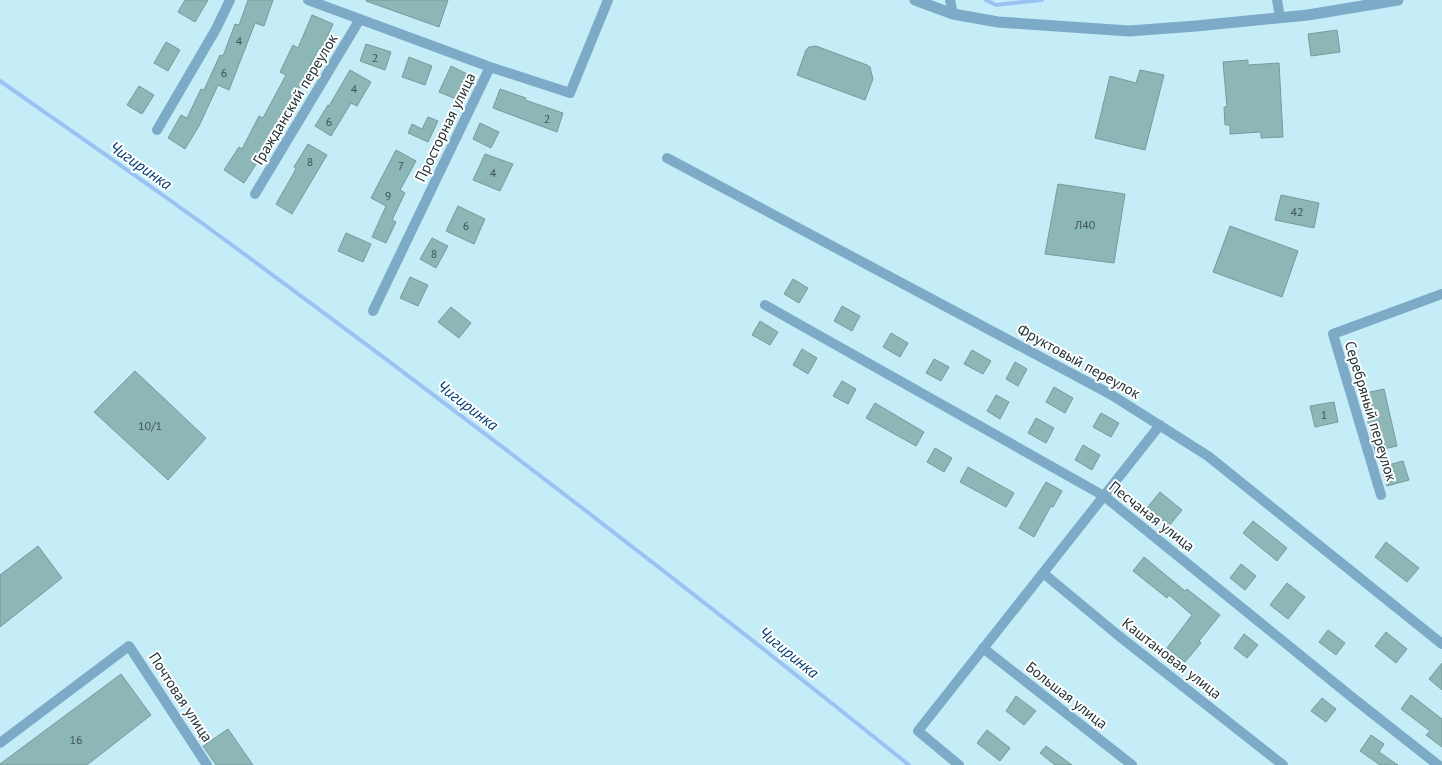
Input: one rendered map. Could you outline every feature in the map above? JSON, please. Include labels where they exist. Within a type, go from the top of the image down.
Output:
[{"type":"street","points":[[157,130],[216,29],[230,0]]},
{"type":"street","points":[[308,0],[490,67]]},
{"type":"street","name":"Просторная улица","points":[[373,311],[490,67],[570,93],[608,0]]},
{"type":"street","points":[[915,0],[953,14],[998,22],[1129,31],[1308,15],[1398,0]]},
{"type":"street","points":[[950,0],[953,14]]},
{"type":"street","points":[[1277,0],[1280,18]]},
{"type":"street","name":"Гражданский переулок","points":[[256,194],[360,19]]},
{"type":"street","name":"Фруктовый переулок","points":[[667,158],[1110,394],[1160,424],[1208,456],[1442,644]]},
{"type":"street","name":"Серебряный переулок","points":[[1380,495],[1333,334],[1442,294]]},
{"type":"street","name":"Песчаная улица","points":[[765,305],[1104,496],[1438,765]]},
{"type":"street","points":[[959,765],[918,731],[1160,424]]},
{"type":"street","name":"Каштановая улица","points":[[1044,573],[1119,636],[1283,765]]},
{"type":"street","name":"Почтовая улица","points":[[0,743],[129,646],[207,765]]},
{"type":"street","name":"Большая улица","points":[[983,648],[1132,765]]},
{"type":"building","points":[[185,0],[208,0],[195,22],[178,12]]},
{"type":"building","points":[[248,0],[273,0],[264,26],[255,23],[229,90],[218,85],[199,126],[185,149],[168,138],[181,115],[187,118],[201,89],[204,90],[220,55],[223,56],[235,24],[239,25]]},
{"type":"building","points":[[366,0],[448,0],[439,27]]},
{"type":"building","points":[[312,15],[333,24],[322,49],[319,48],[285,117],[283,117],[244,183],[224,170],[239,147],[242,149],[259,116],[263,118],[286,75],[280,72],[293,45],[298,48]]},
{"type":"building","points":[[1337,30],[1340,52],[1311,56],[1308,34]]},
{"type":"building","points":[[166,42],[180,50],[168,71],[154,63]]},
{"type":"building","points":[[366,44],[391,52],[385,70],[360,61]]},
{"type":"building","points":[[816,46],[870,67],[873,79],[865,100],[797,75],[806,50],[809,47]]},
{"type":"building","points":[[409,57],[432,66],[425,85],[402,77]]},
{"type":"building","points":[[1248,60],[1248,65],[1279,63],[1283,137],[1261,138],[1261,132],[1230,134],[1230,125],[1225,125],[1224,107],[1227,107],[1223,62]]},
{"type":"building","points":[[451,66],[467,74],[456,99],[439,92]]},
{"type":"building","points":[[350,70],[371,82],[357,106],[351,103],[331,136],[315,126]]},
{"type":"building","points":[[1140,70],[1164,75],[1145,150],[1095,138],[1110,76],[1136,83]]},
{"type":"building","points":[[139,86],[154,95],[142,114],[127,105]]},
{"type":"building","points":[[500,89],[563,113],[557,132],[493,108]]},
{"type":"building","points":[[428,117],[438,121],[428,142],[408,133],[412,124],[422,129]]},
{"type":"building","points":[[480,123],[499,132],[491,148],[473,139]]},
{"type":"building","points":[[308,144],[327,155],[292,214],[276,204],[296,169],[294,167]]},
{"type":"building","points":[[396,150],[416,161],[400,190],[405,193],[392,220],[396,222],[386,243],[372,237],[386,206],[371,198]]},
{"type":"building","points":[[485,154],[513,164],[500,191],[473,180]]},
{"type":"building","points":[[1058,184],[1125,194],[1114,263],[1045,254]]},
{"type":"building","points":[[1281,195],[1319,203],[1314,228],[1275,220]]},
{"type":"building","points":[[458,206],[485,219],[474,244],[446,231]]},
{"type":"building","points":[[1230,226],[1298,251],[1282,297],[1213,272]]},
{"type":"building","points":[[346,233],[371,244],[363,262],[338,251]]},
{"type":"building","points":[[432,238],[448,246],[436,268],[420,259]]},
{"type":"building","points":[[410,277],[428,285],[418,306],[400,298]]},
{"type":"building","points":[[793,279],[808,288],[799,303],[784,294]]},
{"type":"building","points":[[842,306],[860,316],[852,331],[834,321]]},
{"type":"building","points":[[451,307],[471,323],[459,338],[438,322]]},
{"type":"building","points":[[760,321],[778,332],[770,345],[752,335]]},
{"type":"building","points":[[891,333],[908,343],[900,357],[883,347]]},
{"type":"building","points":[[802,349],[817,358],[808,374],[793,365]]},
{"type":"building","points":[[972,350],[991,361],[983,374],[964,364]]},
{"type":"building","points":[[934,359],[949,367],[941,381],[926,373]]},
{"type":"building","points":[[1015,362],[1027,369],[1018,386],[1006,379]]},
{"type":"building","points":[[135,371],[206,438],[168,480],[94,412]]},
{"type":"building","points":[[842,381],[856,389],[848,404],[833,396]]},
{"type":"building","points":[[1054,387],[1073,398],[1065,413],[1046,402]]},
{"type":"building","points":[[1384,389],[1397,446],[1375,451],[1361,394]]},
{"type":"building","points":[[996,395],[1009,402],[1000,419],[987,411]]},
{"type":"building","points":[[1334,402],[1338,422],[1315,427],[1310,406]]},
{"type":"building","points":[[875,403],[924,432],[916,446],[866,418]]},
{"type":"building","points":[[1101,413],[1119,423],[1111,437],[1093,427]]},
{"type":"building","points":[[1036,418],[1054,428],[1046,443],[1028,433]]},
{"type":"building","points":[[1083,445],[1100,455],[1092,470],[1075,460]]},
{"type":"building","points":[[935,448],[952,458],[944,472],[927,462]]},
{"type":"building","points":[[1403,461],[1409,480],[1387,486],[1381,467]]},
{"type":"building","points":[[968,467],[1014,493],[1006,507],[960,482]]},
{"type":"building","points":[[1046,482],[1062,491],[1053,507],[1051,506],[1034,537],[1019,528]]},
{"type":"building","points":[[1160,492],[1182,510],[1169,526],[1147,508]]},
{"type":"building","points":[[1253,521],[1287,548],[1277,561],[1243,533]]},
{"type":"building","points":[[1386,542],[1419,568],[1407,582],[1375,557]]},
{"type":"building","points":[[38,546],[62,578],[0,627],[0,575]]},
{"type":"building","points":[[1144,557],[1185,591],[1187,589],[1220,615],[1185,662],[1167,648],[1192,615],[1169,595],[1167,598],[1133,571]]},
{"type":"building","points":[[1241,564],[1256,576],[1245,590],[1230,578]]},
{"type":"building","points":[[1287,583],[1305,597],[1288,619],[1270,605]]},
{"type":"building","points":[[1328,630],[1345,643],[1336,655],[1319,642]]},
{"type":"building","points":[[1386,632],[1407,649],[1396,663],[1375,646]]},
{"type":"building","points":[[1244,634],[1258,645],[1247,658],[1234,648]]},
{"type":"building","points":[[1442,663],[1442,690],[1429,679]]},
{"type":"building","points":[[121,674],[151,715],[87,765],[0,765],[0,764]]},
{"type":"building","points":[[1411,695],[1442,719],[1442,747],[1426,735],[1430,731],[1401,709]]},
{"type":"building","points":[[1016,696],[1036,711],[1024,725],[1006,711]]},
{"type":"building","points":[[1322,698],[1336,709],[1326,722],[1311,711]]},
{"type":"building","points":[[228,729],[253,765],[216,765],[203,746]]},
{"type":"building","points":[[987,730],[1010,748],[1000,761],[977,743]]},
{"type":"building","points":[[1371,735],[1384,744],[1379,752],[1398,765],[1380,765],[1360,751]]},
{"type":"building","points":[[1046,746],[1072,765],[1055,765],[1040,753]]},
{"type":"waterway","points":[[986,0],[996,5],[1042,0]]},
{"type":"waterway","name":"Чигиринка","points":[[0,81],[210,229],[475,426],[650,560],[909,765]]}]
